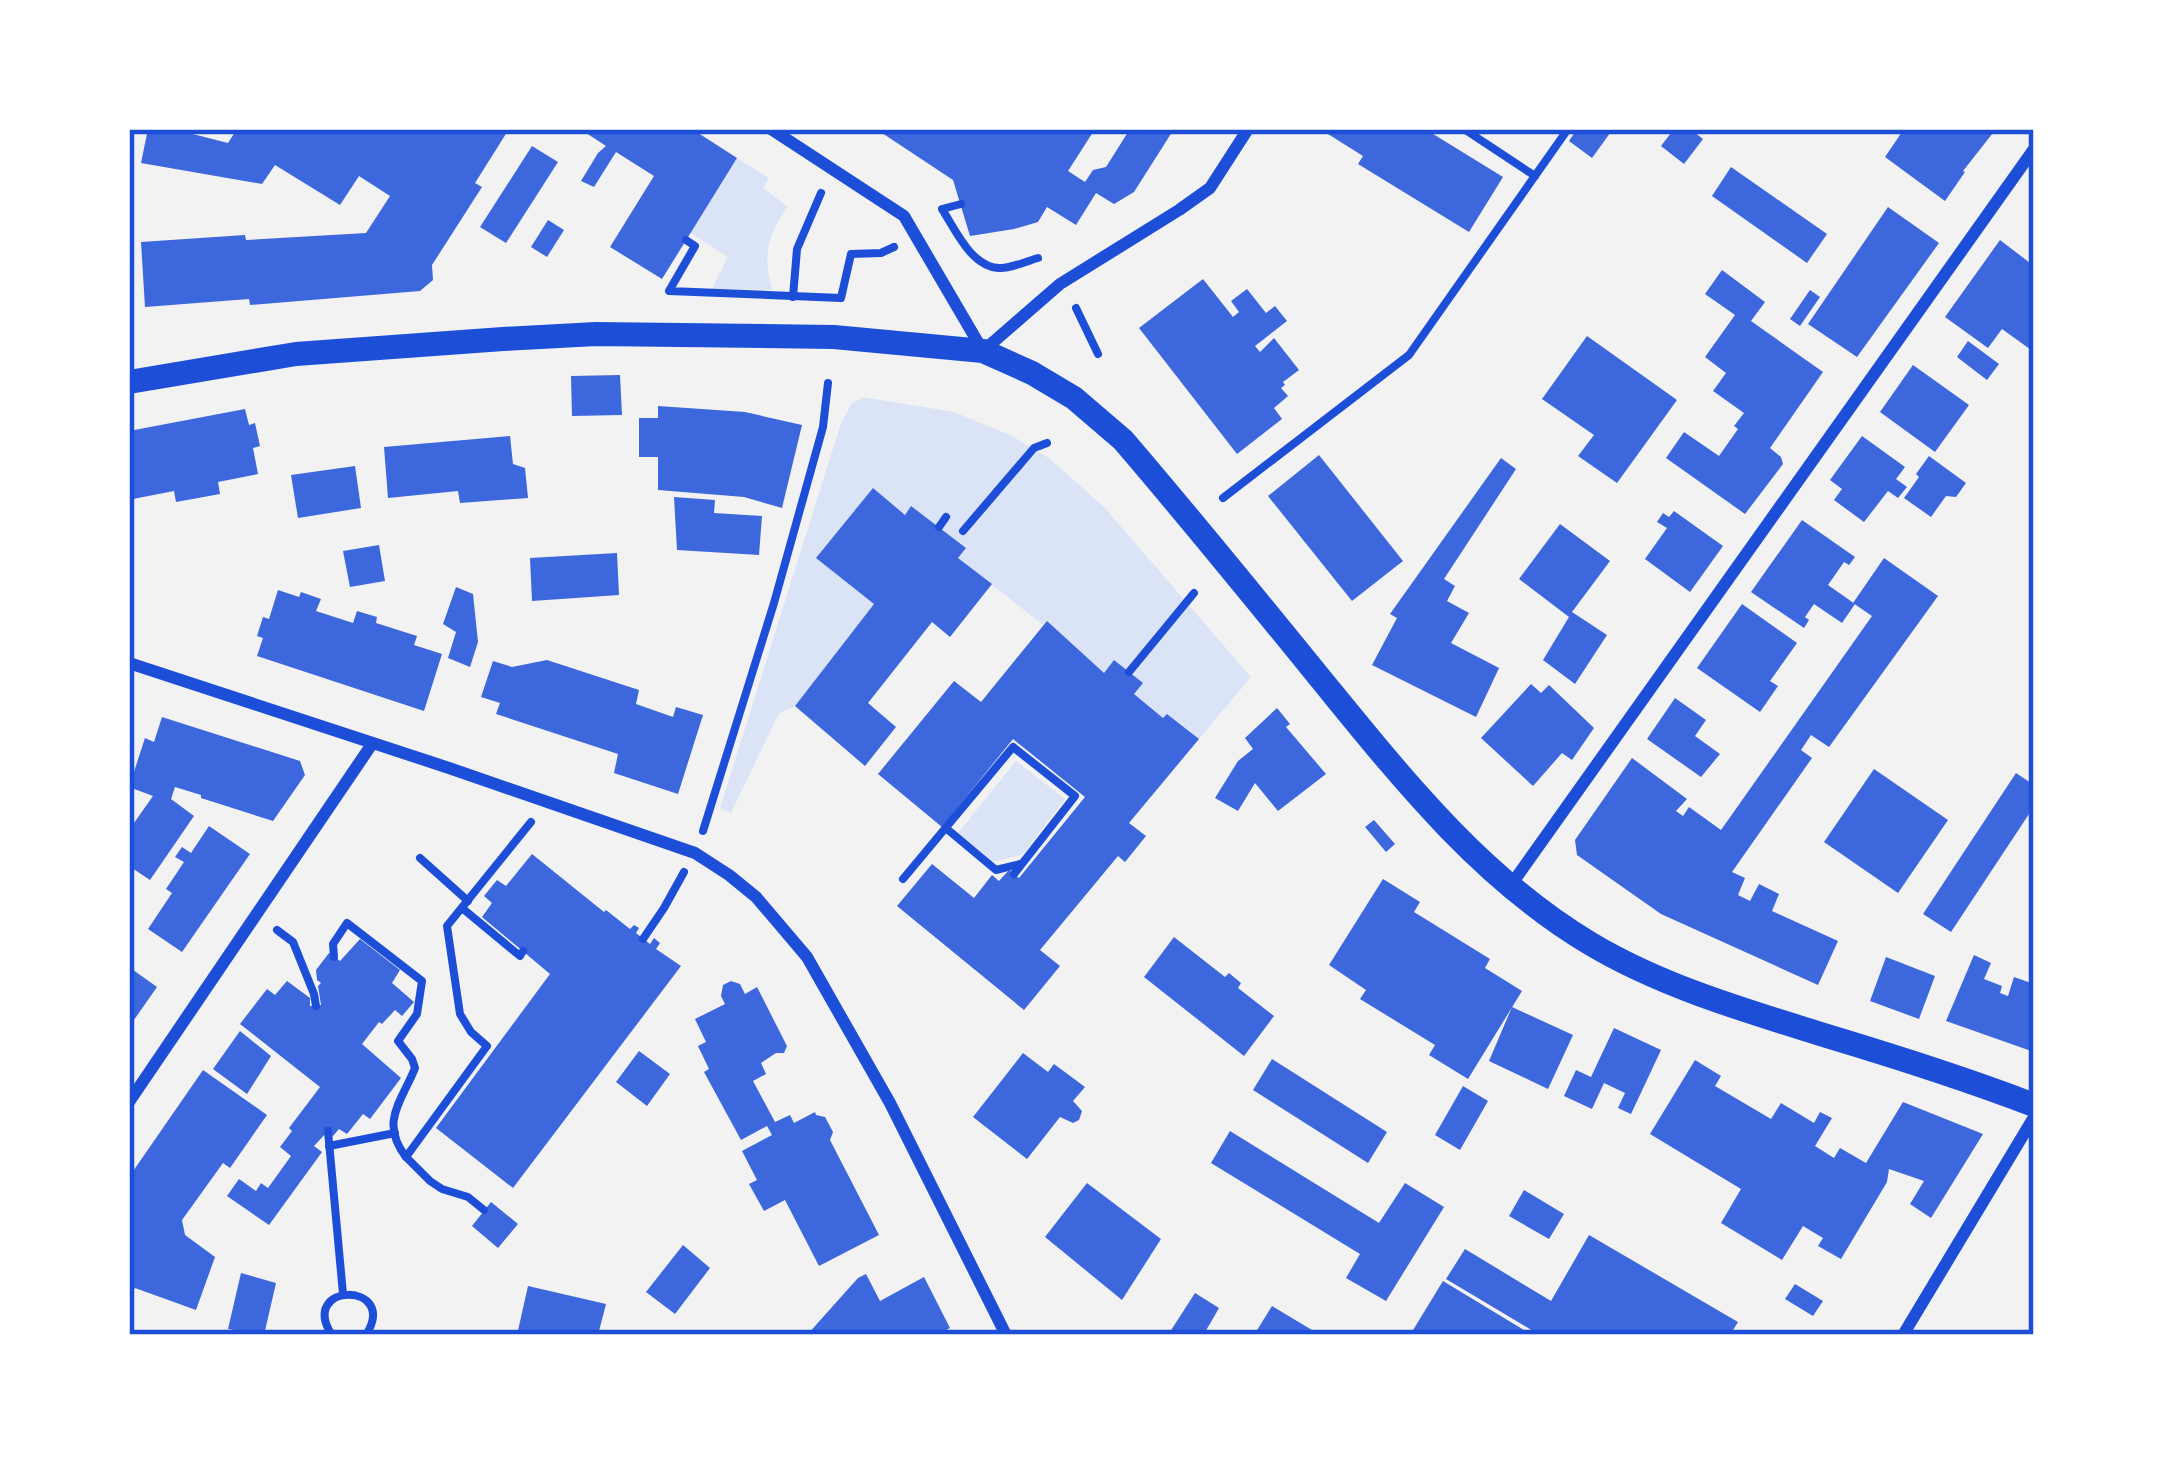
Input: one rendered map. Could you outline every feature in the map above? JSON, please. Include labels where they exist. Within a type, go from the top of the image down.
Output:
[{"type":"main road","points":[[129,382],[296,355],[596,334],[834,337],[983,351],[1074,398],[1123,440],[1411,787],[1510,886],[1594,946],[1710,998],[2034,1105]]},
{"type":"street","points":[[770,129],[904,216],[983,351],[1060,284],[1210,188],[1248,129]]},
{"type":"street","points":[[1510,886],[2034,149]]},
{"type":"street","points":[[129,663],[695,853],[729,875],[756,897],[807,958],[890,1103],[1006,1335]]},
{"type":"street","points":[[129,1102],[372,744]]},
{"type":"street","points":[[1903,1335],[2034,1117]]},
{"type":"path","points":[[1464,129],[1535,176]]},
{"type":"path","points":[[1223,498],[1409,356],[1568,129]]},
{"type":"path","points":[[793,296],[801,234],[832,170]]},
{"type":"path","points":[[961,204],[942,208],[984,265],[1001,268],[1038,258]]},
{"type":"path","points":[[686,240],[695,246],[669,291],[841,298],[851,254],[881,253],[896,246]]},
{"type":"path","points":[[1076,308],[1098,354]]},
{"type":"path","points":[[695,853],[780,580],[823,427],[828,383]]},
{"type":"path","points":[[963,531],[1034,448],[1047,443]]},
{"type":"path","points":[[939,527],[946,518]]},
{"type":"path","points":[[1129,672],[1194,593]]},
{"type":"path","points":[[903,879],[1013,747],[1075,796],[1014,874]]},
{"type":"path","points":[[406,1157],[487,1046],[471,1033],[460,1014],[447,926],[547,802]]},
{"type":"path","points":[[947,830],[996,870],[1022,863]]},
{"type":"path","points":[[420,858],[520,956],[523,951]]},
{"type":"path","points":[[643,939],[675,888]]},
{"type":"path","points":[[256,915],[293,942],[316,1006]]},
{"type":"path","points":[[334,957],[333,944],[347,922],[422,981],[398,1041],[415,1068],[396,1107],[399,1149],[442,1190],[468,1197],[484,1210]]},
{"type":"path","points":[[328,1131],[343,1294]]},
{"type":"path","points":[[329,1146],[395,1133]]},
{"type":"path","points":[[332,1335],[326,1309],[343,1294],[359,1296],[371,1307],[373,1324],[366,1335]]},
{"type":"shaded area","points":[[737,158],[769,178],[763,188],[788,207],[769,246],[772,290],[712,289],[728,257],[690,233]]},
{"type":"shaded area","points":[[863,397],[954,412],[1010,435],[1049,458],[1104,507],[1251,677],[1199,739],[1134,694],[1142,683],[1115,661],[1104,673],[1047,622],[1043,625],[958,558],[966,548],[912,507],[905,515],[873,489],[874,604],[795,706],[779,713],[731,813],[720,808],[841,423],[851,404]]},
{"type":"shaded area","points":[[1016,761],[1065,799],[1022,855],[994,862],[958,833]]},
{"type":"building","points":[[148,129],[173,129],[228,143],[237,129],[509,129],[475,183],[482,187],[432,265],[433,280],[420,291],[250,305],[249,299],[145,307],[141,242],[366,233],[390,196],[359,176],[340,205],[275,165],[262,184],[141,163]]},
{"type":"building","points":[[580,129],[692,129],[737,158],[662,279],[610,247],[654,176],[616,152],[594,187],[581,181],[606,146]]},
{"type":"building","points":[[876,129],[1002,129],[1009,133],[1011,129],[1095,129],[1068,171],[1085,182],[1093,170],[1106,167],[1130,129],[1174,129],[1134,192],[1114,204],[1096,193],[1076,225],[1047,207],[1038,222],[970,236],[953,180]]},
{"type":"building","points":[[1320,129],[1425,129],[1503,177],[1469,232],[1358,164],[1363,156]]},
{"type":"building","points":[[1577,129],[1613,129],[1592,158],[1569,141]]},
{"type":"building","points":[[1674,129],[1690,129],[1703,139],[1684,164],[1661,146]]},
{"type":"building","points":[[1904,129],[1996,129],[1945,201],[1885,157]]},
{"type":"building","points":[[532,146],[558,162],[506,243],[480,227]]},
{"type":"building","points":[[1731,167],[1827,234],[1807,263],[1712,196]]},
{"type":"building","points":[[1888,207],[1939,243],[1857,357],[1808,324]]},
{"type":"building","points":[[548,220],[564,230],[547,257],[531,247]]},
{"type":"building","points":[[2000,240],[2034,266],[2034,285],[2029,291],[2034,295],[2034,352],[2002,329],[1988,348],[1945,317]]},
{"type":"building","points":[[1722,270],[1765,302],[1751,321],[1823,372],[1770,448],[1783,464],[1745,514],[1666,458],[1684,432],[1719,456],[1744,413],[1713,391],[1726,373],[1705,357],[1735,315],[1705,294]]},
{"type":"building","points":[[1203,279],[1233,317],[1239,312],[1231,301],[1247,289],[1266,313],[1275,306],[1287,321],[1255,346],[1260,352],[1274,338],[1299,370],[1283,382],[1281,388],[1288,396],[1274,408],[1282,419],[1237,454],[1139,328]]},
{"type":"building","points":[[1810,290],[1820,297],[1800,326],[1790,319]]},
{"type":"building","points":[[1587,336],[1677,400],[1617,483],[1578,456],[1594,435],[1542,399]]},
{"type":"building","points":[[1968,341],[1999,364],[1987,380],[1957,357]]},
{"type":"building","points":[[1913,365],[1969,405],[1935,452],[1880,412]]},
{"type":"building","points":[[620,375],[622,415],[572,416],[571,376]]},
{"type":"building","points":[[658,406],[745,412],[802,425],[782,508],[744,497],[658,490],[658,457],[639,457],[639,418],[658,418]]},
{"type":"building","points":[[245,409],[249,425],[255,423],[260,446],[253,448],[258,474],[218,482],[220,494],[176,502],[174,491],[133,499],[129,431]]},
{"type":"building","points":[[510,436],[513,464],[525,468],[528,498],[460,503],[458,491],[388,498],[384,447]]},
{"type":"building","points":[[1862,436],[1905,467],[1896,479],[1907,487],[1898,498],[1888,491],[1864,522],[1834,500],[1842,489],[1830,480]]},
{"type":"building","points":[[1319,455],[1403,561],[1352,601],[1268,496]]},
{"type":"building","points":[[1929,456],[1966,483],[1956,497],[1946,496],[1931,517],[1904,498]]},
{"type":"building","points":[[1501,458],[1516,469],[1444,579],[1455,586],[1447,601],[1469,613],[1451,643],[1499,668],[1476,717],[1372,665],[1397,618],[1390,614]]},
{"type":"building","points":[[355,466],[361,508],[298,518],[291,475]]},
{"type":"building","points":[[873,488],[905,515],[911,506],[966,548],[958,558],[992,584],[950,637],[932,622],[868,703],[896,727],[865,766],[795,706],[874,604],[816,558]]},
{"type":"building","points":[[674,497],[715,500],[714,513],[762,516],[759,555],[677,550]]},
{"type":"building","points":[[1674,511],[1723,546],[1690,592],[1645,559],[1667,528],[1657,522],[1663,513],[1669,517]]},
{"type":"building","points":[[1802,520],[1855,557],[1849,565],[1844,562],[1828,585],[1855,604],[1842,623],[1814,604],[1804,628],[1751,592]]},
{"type":"building","points":[[1560,524],[1610,561],[1572,612],[1607,635],[1575,684],[1543,660],[1569,617],[1519,579]]},
{"type":"building","points":[[379,545],[385,581],[350,587],[343,551]]},
{"type":"building","points":[[617,553],[619,595],[532,601],[530,558]]},
{"type":"building","points":[[1884,558],[1938,596],[1829,747],[1811,735],[1801,750],[1812,758],[1732,872],[1745,878],[1738,895],[1750,901],[1759,884],[1779,894],[1772,911],[1838,941],[1818,985],[1661,914],[1577,855],[1575,840],[1632,758],[1687,799],[1676,811],[1683,816],[1689,807],[1721,830],[1872,616],[1853,603]]},
{"type":"building","points":[[456,587],[473,594],[478,642],[470,667],[448,658],[456,632],[443,624]]},
{"type":"building","points":[[278,590],[321,599],[316,611],[353,623],[357,611],[377,617],[376,623],[417,636],[414,645],[442,654],[424,711],[257,656],[263,617],[269,619]]},
{"type":"building","points":[[1742,604],[1797,643],[1770,681],[1778,686],[1760,712],[1697,668]]},
{"type":"building","points":[[1047,621],[1104,673],[1114,660],[1143,683],[1134,694],[1199,739],[1129,823],[1146,836],[1125,862],[1118,856],[1040,950],[1060,966],[1024,1010],[897,906],[932,864],[974,898],[992,875],[999,881],[1009,870],[1019,878],[1085,797],[1013,739],[942,827],[878,774],[954,681],[981,702]]},
{"type":"building","points":[[547,660],[639,690],[636,704],[673,717],[676,707],[703,715],[678,794],[614,773],[618,754],[496,714],[500,703],[481,697],[493,661],[512,667]]},
{"type":"building","points":[[1531,684],[1541,693],[1549,685],[1594,728],[1572,760],[1562,753],[1533,786],[1481,738]]},
{"type":"building","points":[[1675,698],[1706,720],[1695,736],[1720,754],[1701,777],[1647,739]]},
{"type":"building","points":[[1277,708],[1290,724],[1286,727],[1326,774],[1278,811],[1255,783],[1238,811],[1215,798],[1238,761],[1253,749],[1245,738]]},
{"type":"building","points":[[162,717],[300,761],[305,775],[273,821],[175,787],[171,799],[194,816],[150,880],[129,866],[129,830],[153,796],[129,787],[145,738],[154,742]]},
{"type":"building","points":[[1874,769],[1948,820],[1898,893],[1824,842]]},
{"type":"building","points":[[2016,773],[2034,785],[2034,813],[2031,811],[1951,932],[1923,914]]},
{"type":"building","points":[[1374,820],[1395,844],[1386,852],[1365,827]]},
{"type":"building","points":[[209,826],[250,854],[182,952],[148,929],[172,893],[166,889],[184,862],[175,857],[182,847],[191,853]]},
{"type":"building","points":[[532,854],[604,912],[630,929],[639,928],[636,933],[650,944],[654,938],[660,943],[656,949],[681,966],[513,1188],[436,1128],[550,974],[482,917],[492,903],[484,896],[497,880],[506,886]]},
{"type":"building","points":[[1383,879],[1420,902],[1414,912],[1490,959],[1485,968],[1522,991],[1468,1079],[1429,1055],[1435,1045],[1360,999],[1366,990],[1329,965]]},
{"type":"building","points":[[1174,937],[1225,977],[1229,973],[1241,983],[1238,988],[1274,1016],[1244,1056],[1144,977]]},
{"type":"building","points":[[360,939],[400,970],[392,983],[414,1002],[402,1016],[395,1010],[379,1022],[362,1044],[401,1078],[370,1119],[363,1114],[347,1134],[339,1129],[333,1136],[328,1131],[314,1146],[322,1152],[269,1225],[227,1196],[239,1179],[256,1191],[261,1183],[268,1188],[291,1156],[280,1147],[292,1131],[289,1128],[320,1087],[240,1024],[267,989],[275,995],[287,981],[310,998],[310,1006],[321,1005],[316,970],[329,953],[340,961]]},
{"type":"building","points":[[1974,955],[1991,963],[1984,979],[2002,986],[2000,993],[2008,996],[2014,977],[2034,984],[2034,1052],[1946,1021]]},
{"type":"building","points":[[1886,957],[1935,976],[1919,1019],[1870,1001]]},
{"type":"building","points":[[129,967],[157,987],[129,1027]]},
{"type":"building","points":[[740,984],[745,994],[757,987],[787,1046],[784,1053],[761,1063],[766,1074],[753,1081],[775,1122],[790,1115],[794,1123],[815,1112],[825,1117],[833,1132],[830,1140],[879,1235],[819,1266],[785,1200],[764,1211],[749,1184],[757,1180],[742,1151],[772,1135],[767,1126],[741,1140],[704,1072],[709,1069],[698,1046],[706,1042],[695,1019],[725,1004],[723,985]]},
{"type":"building","points":[[1512,1007],[1573,1035],[1548,1089],[1489,1061]]},
{"type":"building","points":[[1614,1028],[1661,1050],[1631,1114],[1618,1108],[1625,1093],[1604,1083],[1592,1109],[1564,1096],[1576,1070],[1591,1077]]},
{"type":"building","points":[[240,1031],[271,1056],[247,1094],[213,1069]]},
{"type":"building","points":[[639,1051],[670,1074],[647,1106],[616,1082]]},
{"type":"building","points":[[1023,1053],[1048,1072],[1054,1064],[1085,1087],[1073,1101],[1082,1111],[1079,1120],[1073,1123],[1060,1117],[1027,1159],[973,1117]]},
{"type":"building","points":[[1272,1059],[1387,1132],[1368,1163],[1253,1090]]},
{"type":"building","points":[[1695,1060],[1721,1076],[1715,1086],[1771,1119],[1781,1103],[1814,1123],[1820,1112],[1832,1118],[1815,1146],[1834,1158],[1840,1148],[1866,1163],[1903,1102],[1983,1134],[1931,1218],[1910,1204],[1924,1181],[1889,1169],[1887,1182],[1841,1259],[1818,1246],[1823,1238],[1803,1226],[1782,1260],[1721,1223],[1741,1189],[1650,1134]]},
{"type":"building","points":[[203,1070],[267,1115],[230,1168],[223,1163],[182,1220],[185,1235],[215,1257],[196,1310],[135,1288],[129,1296],[129,1177]]},
{"type":"building","points":[[1463,1086],[1488,1101],[1460,1150],[1435,1135]]},
{"type":"building","points":[[1230,1131],[1379,1223],[1405,1183],[1444,1207],[1386,1301],[1346,1278],[1360,1254],[1211,1163]]},
{"type":"building","points":[[1087,1183],[1161,1239],[1122,1300],[1045,1237]]},
{"type":"building","points":[[1524,1190],[1564,1214],[1549,1239],[1509,1216]]},
{"type":"building","points":[[491,1202],[518,1224],[498,1248],[472,1226]]},
{"type":"building","points":[[1589,1235],[1738,1322],[1730,1335],[1533,1335],[1446,1279],[1465,1249],[1551,1301]]},
{"type":"building","points":[[683,1245],[710,1268],[675,1314],[646,1292]]},
{"type":"building","points":[[241,1273],[276,1283],[264,1335],[228,1329]]},
{"type":"building","points":[[866,1274],[880,1301],[924,1277],[950,1328],[937,1335],[807,1335]]},
{"type":"building","points":[[1443,1281],[1532,1335],[1410,1335]]},
{"type":"building","points":[[1795,1284],[1823,1301],[1813,1316],[1785,1299]]},
{"type":"building","points":[[528,1286],[606,1304],[598,1335],[517,1335]]},
{"type":"building","points":[[1195,1293],[1219,1308],[1204,1334],[1168,1335]]},
{"type":"building","points":[[1272,1306],[1312,1330],[1309,1335],[1254,1335]]}]
